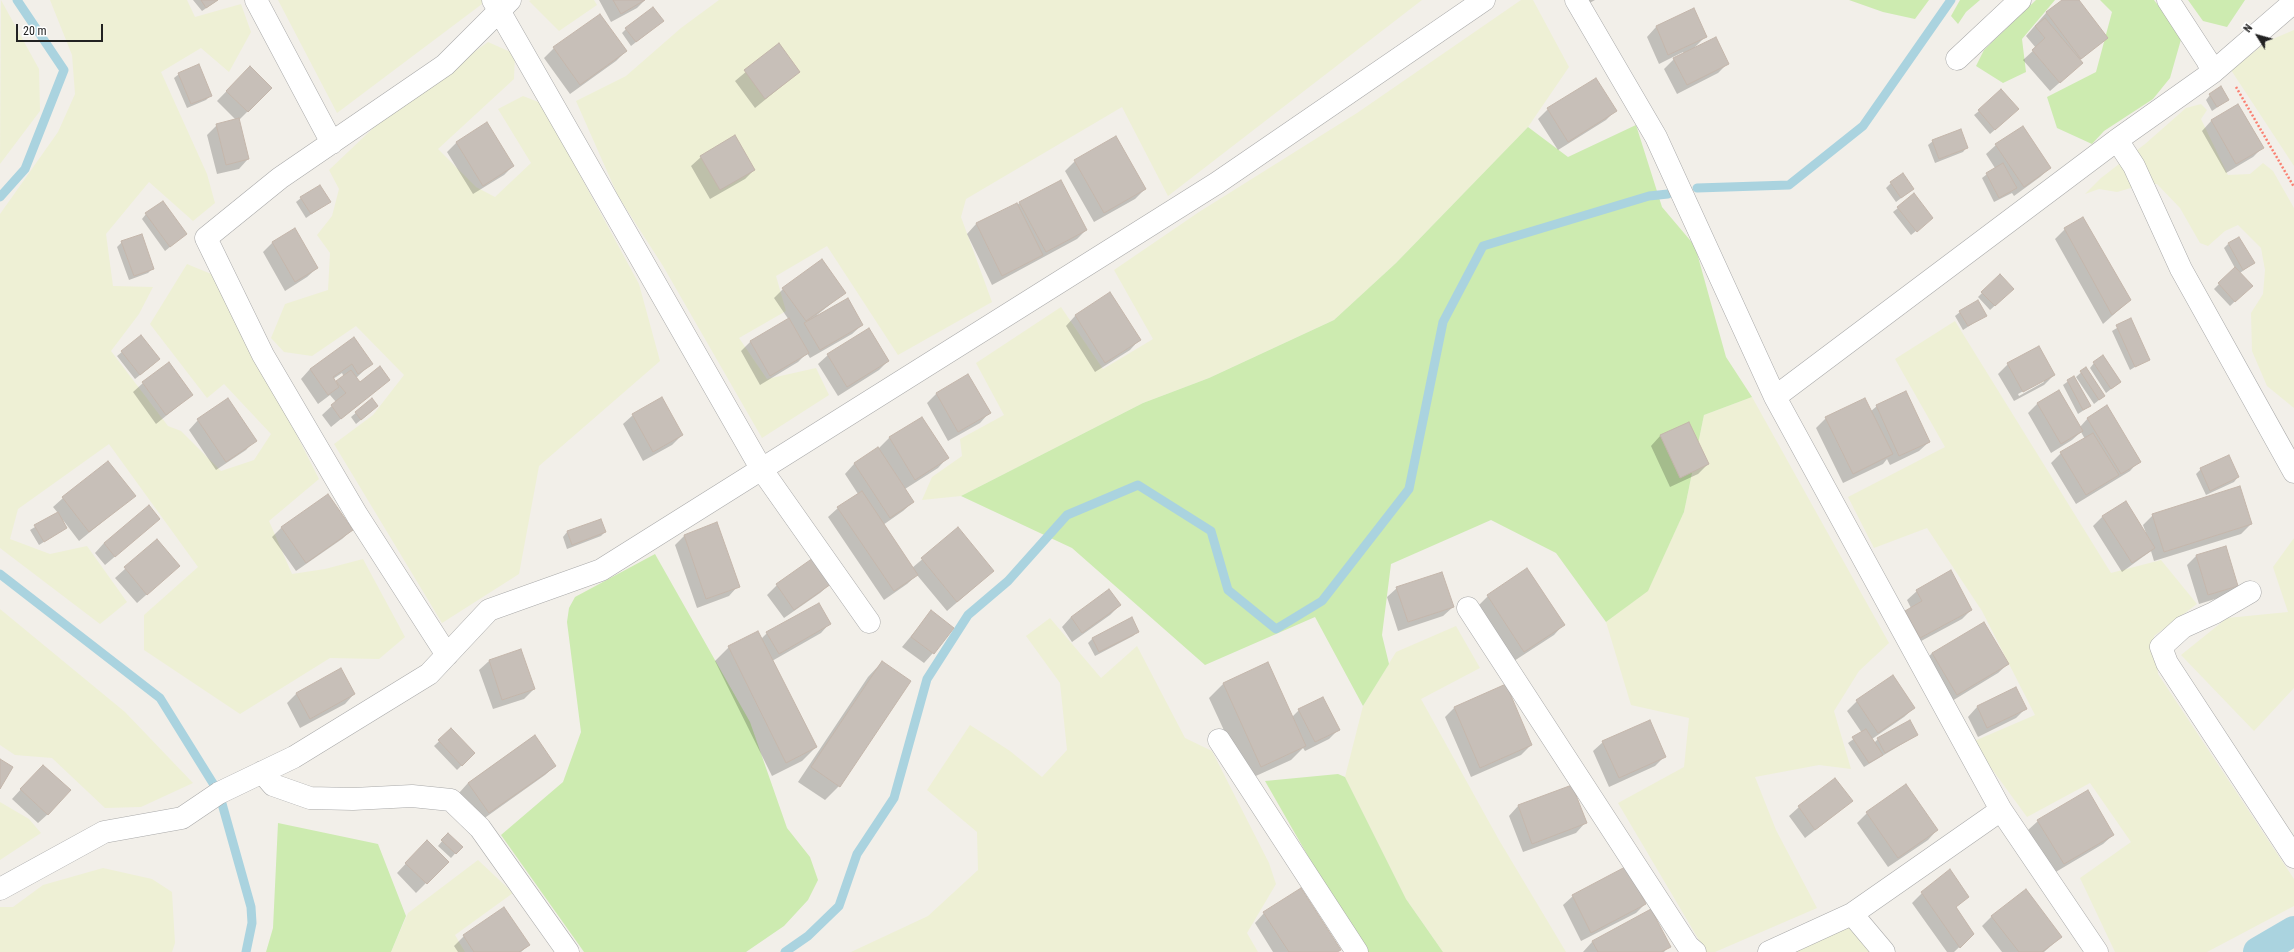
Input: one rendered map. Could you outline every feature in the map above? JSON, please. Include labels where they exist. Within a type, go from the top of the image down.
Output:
[{"type":"street","points":[[256,0],[332,143]]},
{"type":"street","points":[[0,889],[104,832],[182,818],[219,793],[294,757],[429,674],[489,610],[601,570],[1217,183],[1484,0]]},
{"type":"street","points":[[1576,0],[1656,137],[1775,396],[2001,810],[2097,952]]},
{"type":"street","points":[[1957,59],[2020,0]]},
{"type":"street","points":[[2168,0],[2207,60],[2218,68]]},
{"type":"street","points":[[446,655],[357,515],[263,356],[206,238],[280,178],[445,65],[501,3],[762,470],[869,622]]},
{"type":"street","points":[[1775,396],[2118,140],[2218,68],[2293,5]]},
{"type":"street","points":[[2118,140],[2134,166],[2181,269],[2294,472]]},
{"type":"street","points":[[2250,592],[2214,613],[2183,627],[2161,647],[2167,663],[2294,857]]},
{"type":"street","points":[[1468,608],[1688,946],[1695,952]]},
{"type":"street","points":[[1219,740],[1357,952]]},
{"type":"street","points":[[262,772],[273,785],[310,798],[353,799],[412,796],[452,800],[480,828],[568,952]]},
{"type":"street","points":[[1769,952],[1852,914],[2001,810]]},
{"type":"street","points":[[1852,914],[1884,952]]},
{"type":"path","points":[[2218,68],[2294,186]]},
{"type":"green space","points":[[1,0],[39,69],[40,111],[0,164]]},
{"type":"green space","points":[[50,0],[187,0],[195,17],[241,4],[251,32],[229,72],[201,48],[161,72],[207,174],[215,203],[193,221],[149,182],[106,234],[113,286],[153,287],[139,314],[111,351],[168,426],[181,431],[221,471],[254,460],[271,434],[224,384],[207,398],[150,324],[187,264],[216,276],[319,479],[269,521],[292,574],[325,569],[363,559],[405,637],[379,659],[330,658],[240,714],[144,650],[144,615],[198,567],[109,444],[18,509],[10,539],[50,554],[87,546],[127,602],[100,624],[0,548],[0,214],[58,132],[75,94],[72,55]]},
{"type":"green space","points":[[278,0],[485,0],[486,1],[337,113]]},
{"type":"green space","points":[[594,0],[597,5],[559,31],[529,1]]},
{"type":"green space","points":[[719,0],[1422,0],[1168,196],[1122,107],[966,199],[961,217],[992,302],[898,355],[827,246],[776,276],[786,311],[739,338],[767,379],[816,368],[829,395],[762,438],[663,266],[618,196],[576,101],[626,76],[681,28]]},
{"type":"green space","points":[[1521,0],[1533,0],[1569,67],[1528,127],[1396,263],[1334,320],[1209,378],[1143,403],[961,496],[922,500],[932,477],[962,456],[960,439],[1004,415],[976,363],[1061,307],[1103,369],[1153,339],[1114,270],[1199,212],[1357,113]]},
{"type":"green space","points":[[1849,0],[1929,0],[1915,19],[1883,12]]},
{"type":"green space","points":[[1960,0],[1980,0],[1966,12],[1958,24],[1951,16]]},
{"type":"green space","points":[[2036,0],[2055,0],[2022,39],[2026,72],[2003,83],[1976,66],[1984,50]]},
{"type":"green space","points":[[2100,0],[2154,0],[2182,36],[2170,78],[2153,99],[2104,131],[2092,144],[2057,128],[2047,97],[2096,72],[2112,12]]},
{"type":"green space","points":[[2188,0],[2245,0],[2227,27],[2203,21]]},
{"type":"green space","points":[[2294,30],[2294,166],[2231,70],[2268,41]]},
{"type":"green space","points":[[488,42],[515,54],[514,79],[438,149],[476,187],[495,197],[531,163],[498,109],[523,96],[541,103],[639,284],[660,361],[539,466],[519,574],[442,623],[334,444],[373,415],[404,375],[356,326],[312,356],[284,352],[271,338],[285,304],[328,290],[330,253],[317,235],[332,216],[339,189],[329,170],[389,113]]},
{"type":"green space","points":[[2201,104],[2207,110],[2201,119],[2228,175],[2250,174],[2263,163],[2273,171],[2294,208],[2294,408],[2267,386],[2252,351],[2251,313],[2263,294],[2265,270],[2261,248],[2238,225],[2225,231],[2208,246],[2200,243],[2180,208],[2157,184],[2141,185],[2117,192],[2099,189],[2085,194],[2101,178],[2145,144],[2186,108]]},
{"type":"green space","points":[[1636,125],[1662,207],[1695,246],[1726,357],[1752,397],[1704,415],[1684,512],[1648,591],[1606,622],[1556,553],[1491,520],[1391,564],[1382,635],[1389,664],[1363,706],[1315,617],[1205,665],[1072,548],[961,496],[1143,403],[1209,378],[1334,320],[1396,263],[1528,127],[1568,157]]},
{"type":"green space","points":[[1955,321],[2111,573],[2161,560],[2197,604],[2154,636],[2158,674],[2294,879],[2294,906],[2207,952],[2115,952],[2080,878],[2131,842],[2090,783],[2027,817],[1972,742],[2035,715],[1982,611],[1927,528],[1874,548],[1848,497],[1945,447],[1895,359]]},
{"type":"green space","points":[[1752,397],[1889,643],[1859,671],[1834,711],[1851,769],[1819,765],[1755,777],[1776,830],[1817,908],[1715,952],[1706,952],[1618,803],[1684,767],[1689,718],[1631,705],[1606,622],[1648,590],[1684,512],[1704,415]]},
{"type":"green space","points":[[2294,538],[2294,688],[2254,731],[2181,655],[2227,618],[2288,612],[2273,567]]},
{"type":"green space","points":[[655,554],[750,722],[787,828],[810,857],[818,880],[808,900],[784,926],[746,952],[584,952],[501,835],[563,782],[581,732],[567,622],[569,608],[575,597]]},
{"type":"green space","points":[[0,609],[125,712],[193,783],[141,807],[105,808],[52,758],[15,755],[0,745]]},
{"type":"green space","points":[[1050,618],[1101,678],[1137,646],[1185,738],[1212,751],[1269,863],[1276,884],[1247,933],[1258,952],[851,952],[928,916],[978,870],[977,832],[927,790],[970,725],[1010,751],[1042,777],[1067,750],[1060,683],[1026,636]]},
{"type":"green space","points":[[1456,626],[1480,668],[1421,699],[1499,840],[1566,952],[1443,952],[1406,899],[1345,777],[1363,706],[1396,652]]},
{"type":"green space","points":[[1338,774],[1345,777],[1406,899],[1443,952],[1365,952],[1352,933],[1265,781]]},
{"type":"green space","points":[[0,802],[29,819],[41,833],[0,860]]},
{"type":"green space","points":[[278,823],[378,844],[406,916],[391,952],[266,952],[273,928]]},
{"type":"green space","points":[[478,860],[513,893],[455,935],[465,952],[391,952],[408,913]]},
{"type":"green space","points":[[103,868],[152,879],[172,892],[175,943],[172,952],[0,952],[0,907],[13,907],[43,885]]},
{"type":"green space","points":[[1849,923],[1871,952],[1793,952]]},
{"type":"building","points":[[201,0],[218,0],[206,8]]},
{"type":"building","points":[[613,0],[645,0],[621,14]]},
{"type":"building","points":[[2062,0],[2079,0],[2108,38],[2081,59],[2046,12]]},
{"type":"building","points":[[653,7],[664,21],[636,42],[625,28]]},
{"type":"building","points":[[1694,8],[1707,37],[1668,55],[1656,26]]},
{"type":"building","points":[[600,14],[627,51],[580,85],[553,47]]},
{"type":"building","points":[[2045,18],[2083,63],[2060,83],[2032,50],[2045,38],[2035,26]]},
{"type":"building","points":[[1716,37],[1729,64],[1687,85],[1673,58]]},
{"type":"building","points":[[779,43],[800,72],[765,99],[744,70]]},
{"type":"building","points":[[199,64],[212,96],[191,104],[178,73]]},
{"type":"building","points":[[250,66],[272,88],[248,112],[226,91]]},
{"type":"building","points":[[1596,78],[1617,111],[1568,142],[1547,108]]},
{"type":"building","points":[[2221,86],[2229,100],[2217,107],[2209,94]]},
{"type":"building","points":[[2001,89],[2019,109],[1995,130],[1978,110]]},
{"type":"building","points":[[2238,104],[2264,148],[2236,164],[2211,120]]},
{"type":"building","points":[[239,118],[249,159],[226,165],[216,124]]},
{"type":"building","points":[[487,122],[514,166],[483,186],[456,142]]},
{"type":"building","points":[[2023,126],[2051,168],[2024,187],[1995,144]]},
{"type":"building","points":[[1961,129],[1968,148],[1939,159],[1932,140]]},
{"type":"building","points":[[735,135],[755,170],[720,190],[700,156]]},
{"type":"building","points":[[1116,136],[1146,189],[1104,213],[1074,160]]},
{"type":"building","points":[[2003,163],[2017,188],[1999,198],[1986,173]]},
{"type":"building","points":[[1903,173],[1914,189],[1901,198],[1890,182]]},
{"type":"building","points":[[1061,180],[1087,230],[1046,252],[1019,202]]},
{"type":"building","points":[[320,185],[331,202],[311,214],[300,197]]},
{"type":"building","points":[[1914,193],[1933,218],[1917,232],[1897,207]]},
{"type":"building","points":[[163,201],[187,234],[170,247],[145,213]]},
{"type":"building","points":[[1017,203],[1043,255],[1002,276],[976,223]]},
{"type":"building","points":[[2083,217],[2131,300],[2112,315],[2064,228]]},
{"type":"building","points":[[295,228],[318,268],[295,282],[272,242]]},
{"type":"building","points":[[142,234],[154,269],[134,276],[121,241]]},
{"type":"building","points":[[2239,237],[2255,263],[2243,270],[2228,243]]},
{"type":"building","points":[[822,259],[846,293],[806,321],[782,288]]},
{"type":"building","points":[[2235,267],[2253,286],[2235,302],[2218,283]]},
{"type":"building","points":[[2000,274],[2014,289],[1995,306],[1981,292]]},
{"type":"building","points":[[1110,292],[1141,340],[1105,363],[1075,315]]},
{"type":"building","points":[[848,298],[863,325],[820,350],[804,323]]},
{"type":"building","points":[[1978,300],[1987,316],[1968,326],[1959,311]]},
{"type":"building","points":[[789,318],[809,353],[770,376],[750,341]]},
{"type":"building","points":[[2131,318],[2150,360],[2135,367],[2116,325]]},
{"type":"building","points":[[869,328],[889,361],[847,387],[827,354]]},
{"type":"building","points":[[141,335],[160,359],[140,375],[121,351]]},
{"type":"building","points":[[354,337],[373,364],[358,374],[352,364],[333,377],[339,387],[328,395],[310,369]]},
{"type":"building","points":[[2039,346],[2055,375],[2023,392],[2007,363]]},
{"type":"building","points":[[2103,355],[2121,382],[2111,389],[2093,362]]},
{"type":"building","points":[[169,362],[193,395],[166,415],[142,382]]},
{"type":"building","points":[[380,366],[390,380],[341,419],[331,405],[346,393],[336,381],[351,370],[360,382]]},
{"type":"building","points":[[2086,367],[2105,396],[2099,400],[2080,371]]},
{"type":"building","points":[[968,374],[991,413],[958,432],[936,393]]},
{"type":"building","points":[[2074,376],[2091,406],[2083,410],[2067,380]]},
{"type":"building","points":[[2059,390],[2083,431],[2061,444],[2037,403]]},
{"type":"building","points":[[1906,391],[1930,442],[1899,456],[1876,405]]},
{"type":"building","points":[[662,397],[683,435],[653,452],[632,414]]},
{"type":"building","points":[[228,398],[257,441],[226,462],[197,419]]},
{"type":"building","points":[[372,398],[378,406],[361,420],[355,412]]},
{"type":"building","points":[[1865,398],[1893,454],[1853,474],[1825,417]]},
{"type":"building","points":[[2107,405],[2141,462],[2121,474],[2087,418]]},
{"type":"building","points":[[922,417],[949,458],[915,480],[889,437]]},
{"type":"building","points":[[1689,422],[1709,464],[1680,478],[1660,435]]},
{"type":"building","points":[[2093,433],[2119,475],[2086,495],[2060,452]]},
{"type":"building","points":[[878,447],[914,502],[890,518],[854,463]]},
{"type":"building","points":[[2229,455],[2239,477],[2210,491],[2200,468]]},
{"type":"building","points":[[108,461],[136,496],[89,532],[62,497]]},
{"type":"building","points":[[2240,486],[2252,524],[2164,552],[2152,514]]},
{"type":"building","points":[[862,491],[918,575],[894,591],[837,507]]},
{"type":"building","points":[[328,494],[353,530],[306,563],[281,527]]},
{"type":"building","points":[[2126,501],[2155,548],[2132,563],[2102,516]]},
{"type":"building","points":[[149,505],[160,519],[115,557],[104,543]]},
{"type":"building","points":[[58,512],[67,528],[44,542],[34,525]]},
{"type":"building","points":[[601,519],[606,532],[572,545],[567,531]]},
{"type":"building","points":[[717,522],[740,587],[706,599],[684,535]]},
{"type":"building","points":[[958,527],[994,571],[957,602],[921,558]]},
{"type":"building","points":[[157,539],[180,566],[147,595],[124,567]]},
{"type":"building","points":[[2226,546],[2238,586],[2208,595],[2196,555]]},
{"type":"building","points":[[813,558],[831,584],[794,610],[776,584]]},
{"type":"building","points":[[1527,568],[1565,625],[1524,652],[1487,595]]},
{"type":"building","points":[[1951,570],[1972,610],[1920,638],[1905,611],[1922,601],[1916,590]]},
{"type":"building","points":[[1442,572],[1454,607],[1408,622],[1396,587]]},
{"type":"building","points":[[1109,589],[1121,605],[1082,633],[1071,617]]},
{"type":"building","points":[[819,603],[831,624],[779,654],[766,632]]},
{"type":"building","points":[[931,610],[954,628],[934,654],[911,637]]},
{"type":"building","points":[[1132,617],[1139,632],[1099,652],[1092,638]]},
{"type":"building","points":[[1984,622],[2009,664],[1957,695],[1932,653]]},
{"type":"building","points":[[758,631],[817,747],[786,763],[728,646]]},
{"type":"building","points":[[521,649],[535,689],[502,700],[489,660]]},
{"type":"building","points":[[882,661],[911,681],[840,787],[811,767]]},
{"type":"building","points":[[1268,662],[1306,746],[1261,767],[1223,683]]},
{"type":"building","points":[[341,668],[355,694],[310,719],[296,693]]},
{"type":"building","points":[[1893,675],[1915,708],[1878,733],[1856,700]]},
{"type":"building","points":[[1506,684],[1532,745],[1480,768],[1454,707]]},
{"type":"building","points":[[2016,687],[2027,709],[1987,728],[1977,706]]},
{"type":"building","points":[[1323,697],[1340,730],[1315,742],[1298,709]]},
{"type":"building","points":[[1650,720],[1666,757],[1619,778],[1602,741]]},
{"type":"building","points":[[1910,720],[1918,735],[1885,753],[1877,738]]},
{"type":"building","points":[[451,728],[475,753],[462,766],[438,740]]},
{"type":"building","points":[[1866,729],[1883,755],[1869,763],[1852,737]]},
{"type":"building","points":[[535,735],[556,766],[489,813],[468,783]]},
{"type":"building","points":[[0,759],[13,767],[0,789]]},
{"type":"building","points":[[43,765],[71,790],[48,815],[20,789]]},
{"type":"building","points":[[1835,778],[1853,801],[1815,830],[1798,806]]},
{"type":"building","points":[[1906,784],[1938,830],[1898,858],[1866,812]]},
{"type":"building","points":[[1572,785],[1587,823],[1532,844],[1518,805]]},
{"type":"building","points":[[2088,790],[2114,835],[2064,864],[2037,820]]},
{"type":"building","points":[[448,833],[463,847],[456,854],[441,840]]},
{"type":"building","points":[[427,840],[449,862],[427,884],[405,863]]},
{"type":"building","points":[[1627,866],[1646,904],[1591,933],[1572,895]]},
{"type":"building","points":[[1950,869],[1969,897],[1956,907],[1974,934],[1960,948],[1921,892]]},
{"type":"building","points":[[1301,888],[1341,950],[1337,952],[1289,952],[1263,912]]},
{"type":"building","points":[[2026,889],[2062,937],[2042,952],[2019,952],[1991,916]]},
{"type":"building","points":[[504,907],[530,945],[519,952],[474,952],[463,935]]},
{"type":"building","points":[[1651,909],[1671,947],[1661,952],[1598,952],[1592,941]]},
{"type":"waterway","points":[[0,197],[25,169],[64,70],[17,0]]},
{"type":"waterway","points":[[1697,188],[1789,185],[1863,126],[1951,0]]},
{"type":"waterway","points":[[785,952],[808,936],[839,906],[857,854],[894,798],[927,679],[968,615],[1008,581],[1067,515],[1138,485],[1211,531],[1228,590],[1276,629],[1322,601],[1409,489],[1443,322],[1483,246],[1649,196],[1668,194]]},
{"type":"waterway","points":[[0,574],[160,698],[219,793],[251,907],[252,923],[246,952]]},
{"type":"waterway","points":[[2258,952],[2294,931]]}]
